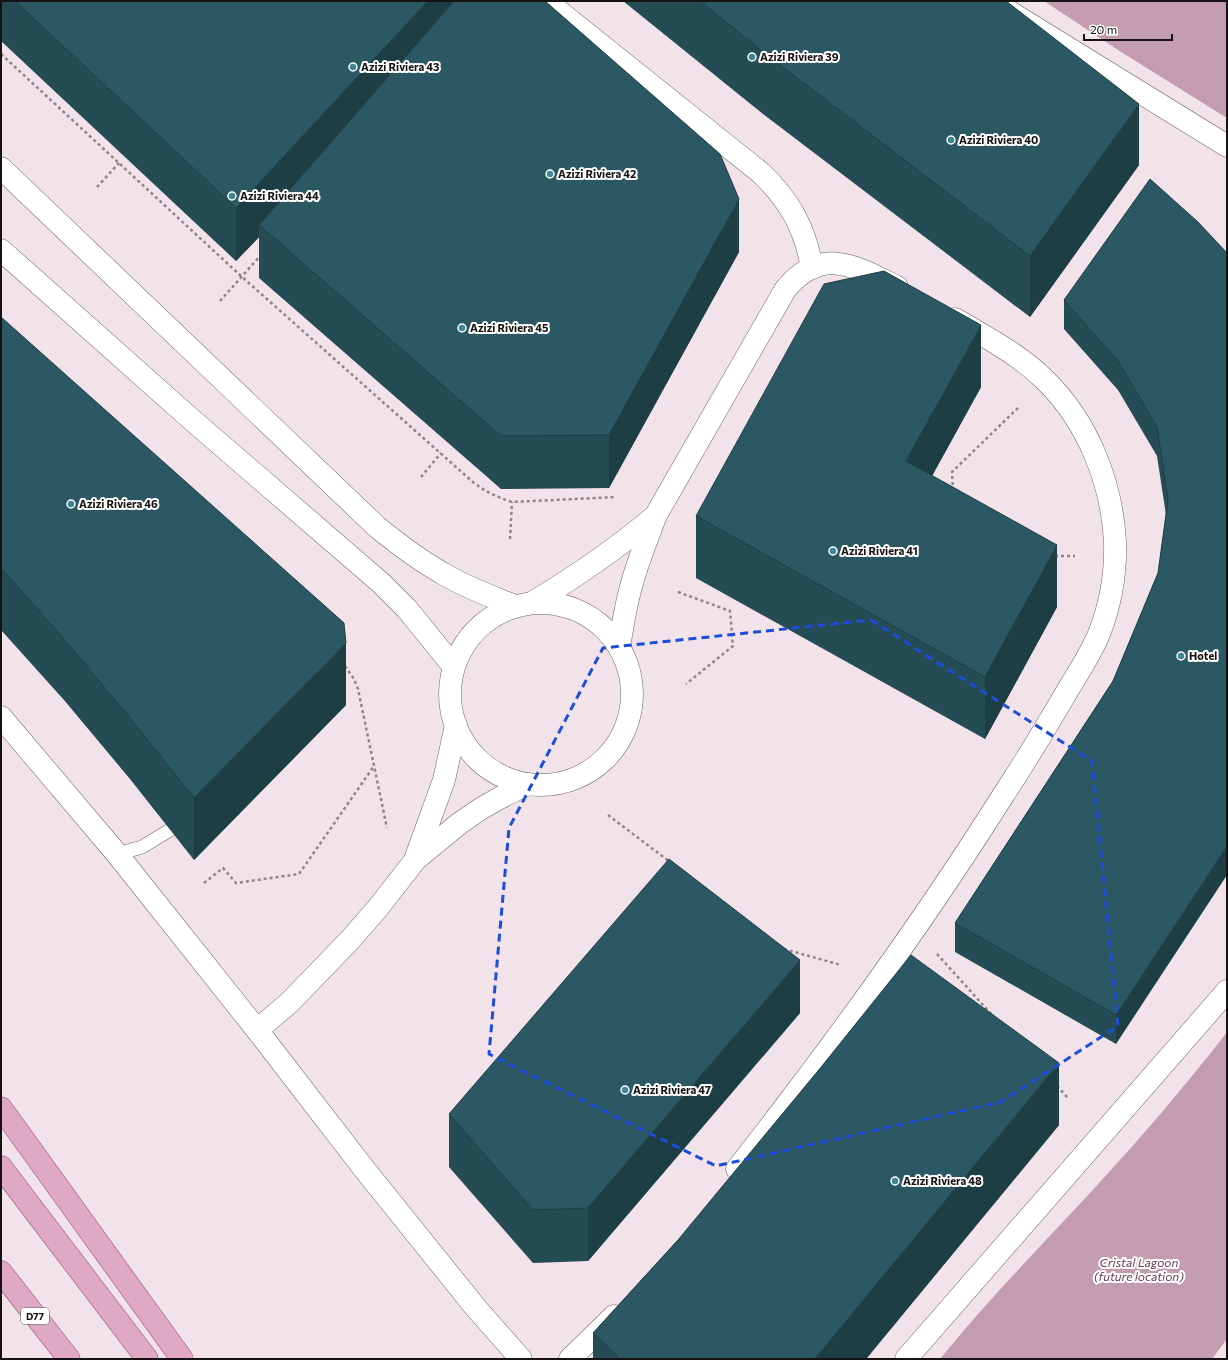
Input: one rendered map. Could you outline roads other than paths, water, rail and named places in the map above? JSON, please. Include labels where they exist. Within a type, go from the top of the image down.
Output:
[{"type":"main road","points":[[3,1111],[182,1359]]},
{"type":"main road","points":[[1,1167],[147,1359]]},
{"type":"main road","name":"D77","points":[[1,1272],[69,1359]]},
{"type":"street","points":[[546,1],[774,185],[786,200],[798,221],[809,250],[812,268]]},
{"type":"street","points":[[992,1],[1227,146]]},
{"type":"street","points":[[1,168],[377,527],[410,553],[443,574],[479,592],[524,604],[597,562],[627,540],[656,515]]},
{"type":"street","points":[[1,250],[191,419],[381,583],[407,609],[454,667]]},
{"type":"street","points":[[619,647],[633,580],[643,547],[656,515],[785,290],[792,281],[812,268],[823,264],[836,263],[860,268],[915,296]]},
{"type":"street","points":[[723,1187],[776,1120],[846,1026],[913,932],[978,835],[1052,718],[1087,658],[1099,633],[1108,603],[1114,574],[1115,544],[1113,515],[1097,458],[1084,431],[1068,406],[1046,380],[1026,364],[939,310]]},
{"type":"street","points":[[549,602],[566,606],[582,612],[601,625],[619,647],[627,664],[632,682],[632,701],[629,719],[619,742],[612,752],[599,765],[583,775],[566,782],[548,785],[528,784],[504,776],[492,770],[476,758],[464,742],[456,725],[451,706],[450,686],[454,667],[461,650],[471,635],[498,612],[524,604],[549,602]]},
{"type":"street","points":[[1,717],[117,854],[257,1030],[365,1170],[476,1308],[521,1359]]},
{"type":"street","points":[[416,859],[444,780],[456,725]]},
{"type":"street","points":[[257,1030],[289,1003],[349,941],[377,909],[416,859],[460,823],[482,808],[504,795],[528,784]]},
{"type":"street","points":[[906,1359],[1227,991]]},
{"type":"street","points":[[570,1359],[628,1301]]},
{"type":"lane","points":[[117,854],[142,847],[170,830]]},
{"type":"water","points":[[1044,1],[1227,1],[1227,118],[1118,50]]},
{"type":"water","name":"Cristal Lagoon (future location)","points":[[1227,1032],[1227,1339],[1212,1359],[940,1359],[995,1295],[1143,1134],[1194,1074]]},
{"type":"place","name":"Azizi Riviera 39","points":[[752,57]]},
{"type":"place","name":"Azizi Riviera 43","points":[[353,67]]},
{"type":"place","name":"Azizi Riviera 40","points":[[951,140]]},
{"type":"place","name":"Azizi Riviera 42","points":[[550,174]]},
{"type":"place","name":"Azizi Riviera 44","points":[[232,196]]},
{"type":"place","name":"Azizi Riviera 45","points":[[462,328]]},
{"type":"place","name":"Azizi Riviera 46","points":[[71,504]]},
{"type":"place","name":"Azizi Riviera 41","points":[[833,551]]},
{"type":"place","name":"Hotel","points":[[1181,656]]},
{"type":"place","name":"Azizi Riviera 47","points":[[625,1090]]},
{"type":"place","name":"Azizi Riviera 48","points":[[895,1181]]}]
